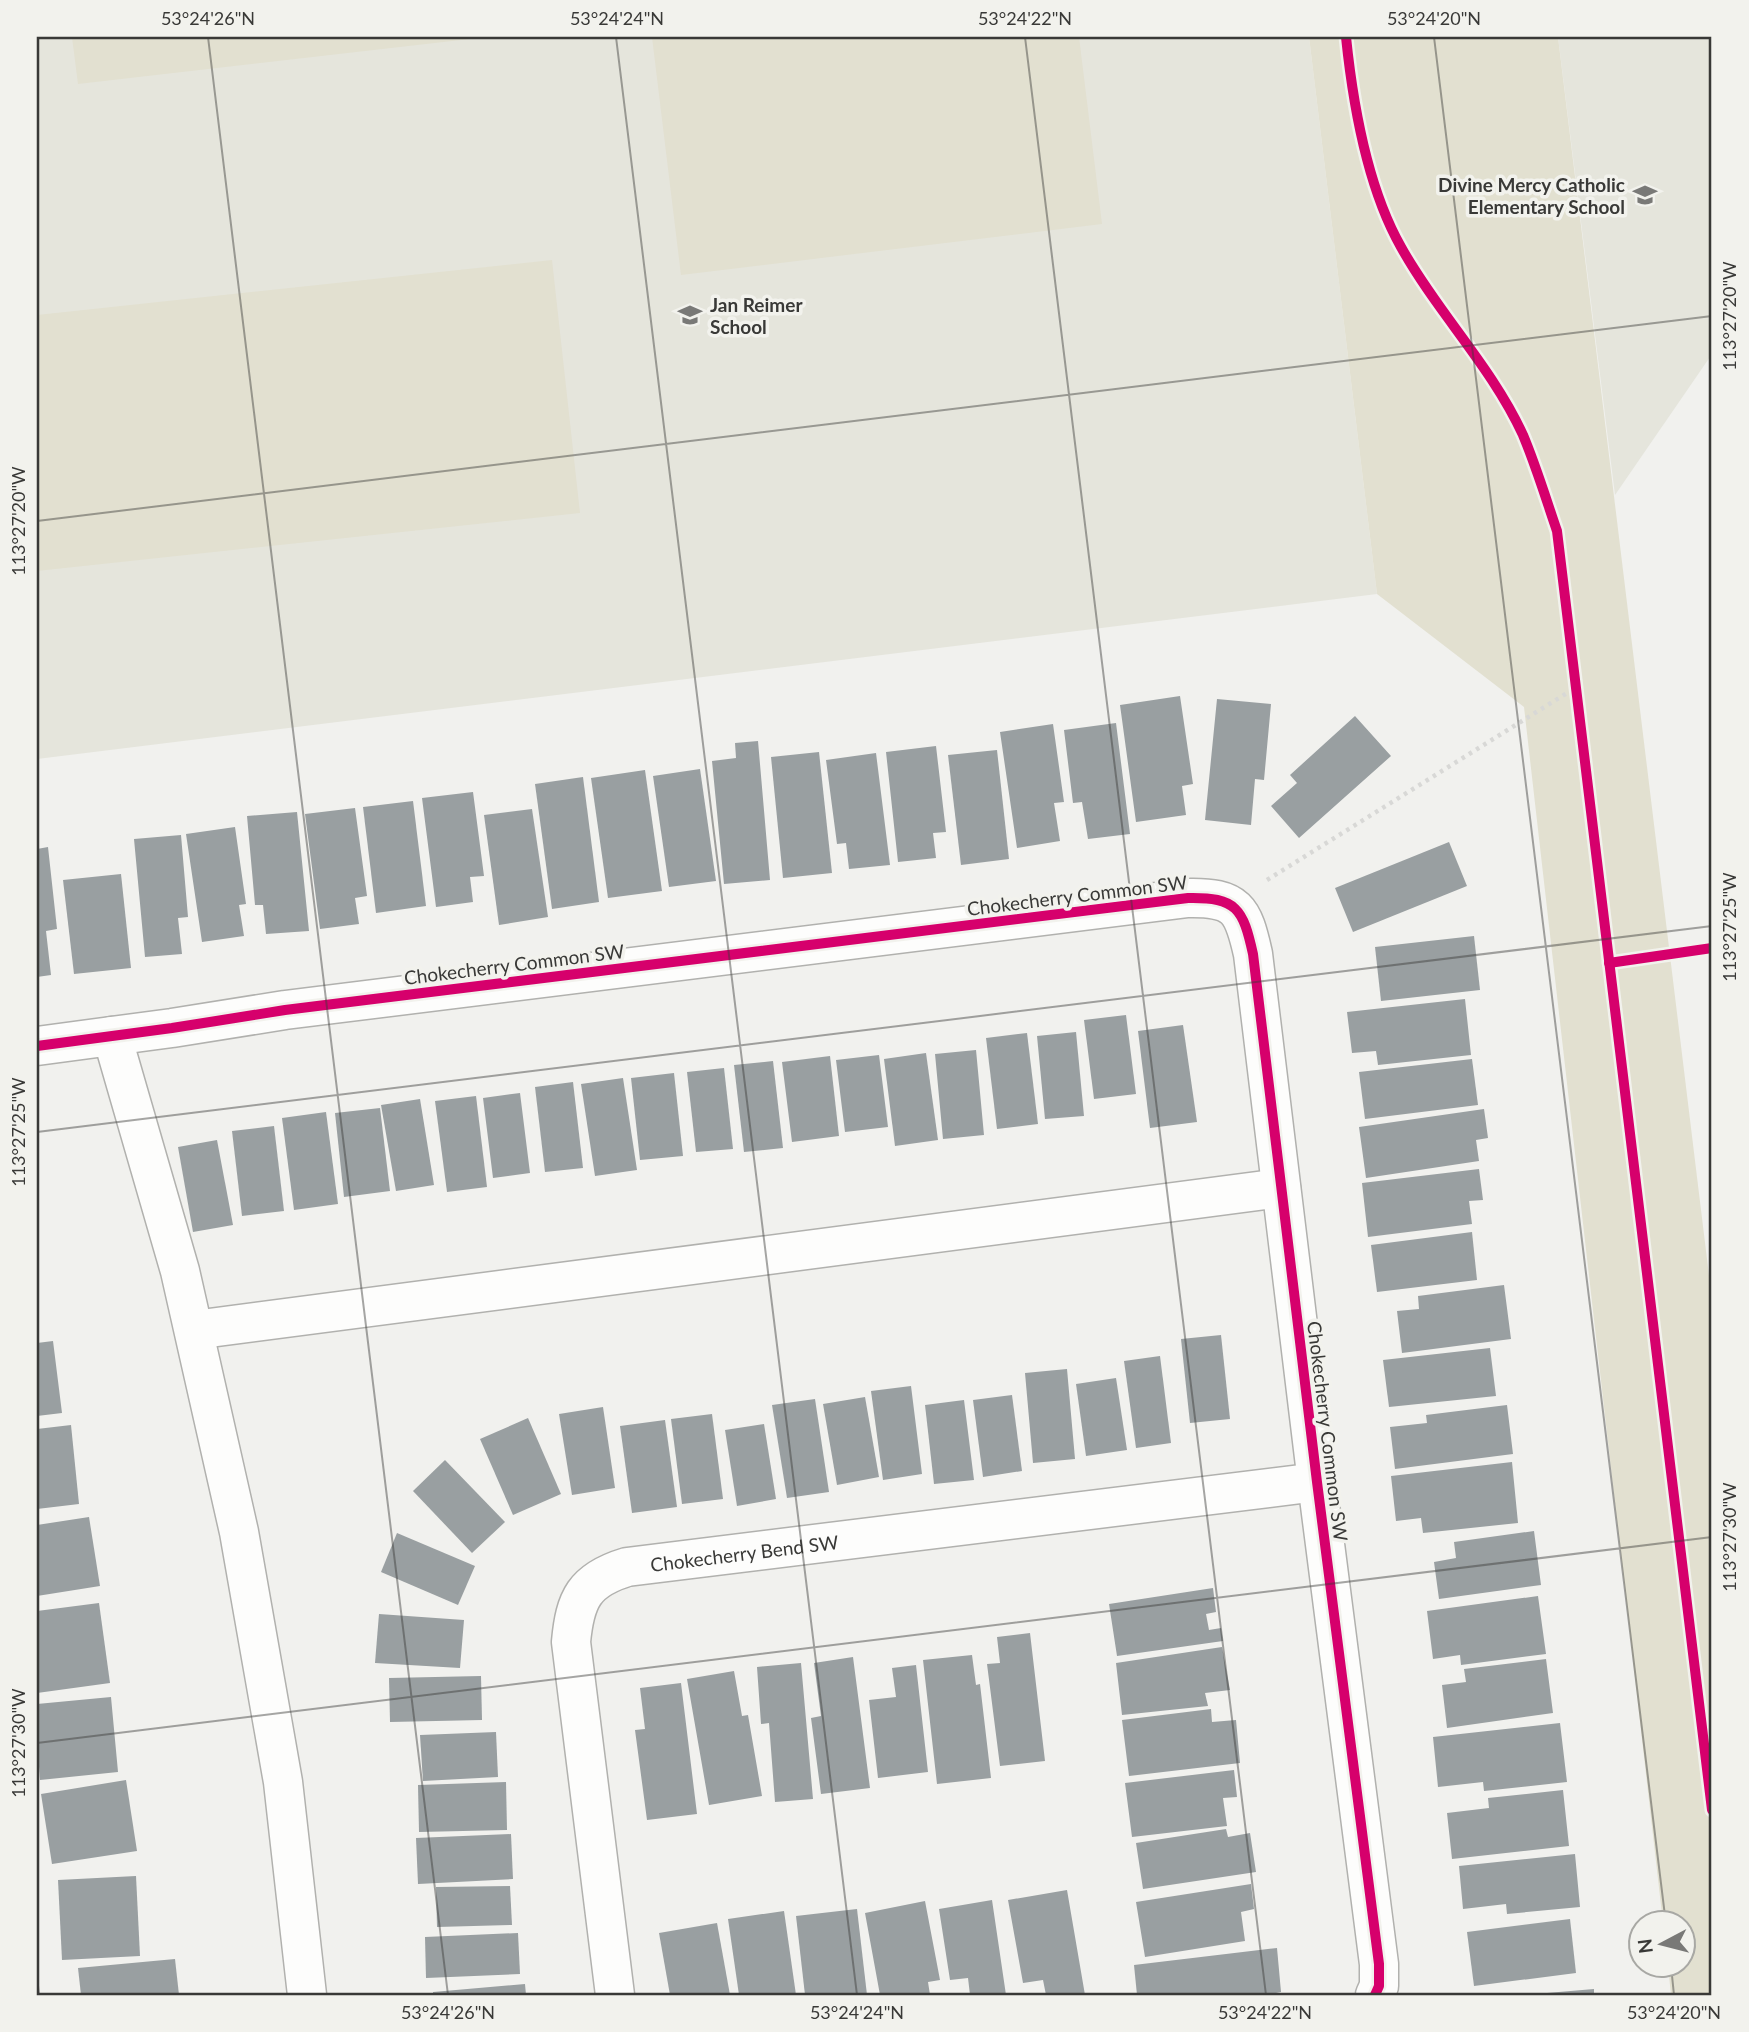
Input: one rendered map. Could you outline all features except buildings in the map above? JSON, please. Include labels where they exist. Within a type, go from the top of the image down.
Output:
[{"type":"street","name":"Chokecherry Common SW","points":[[37,1046],[299,1008],[1175,900],[1213,897],[1230,902],[1240,914],[1249,933],[1253,954],[1379,1964],[1379,1986],[1375,1995]]},
{"type":"street","points":[[113,1036],[180,1271],[239,1532],[283,1782],[307,1995]]},
{"type":"street","points":[[194,1330],[1281,1188]]},
{"type":"street","name":"Chokecherry Bend SW","points":[[615,1995],[571,1642],[573,1618],[580,1598],[593,1583],[607,1573],[626,1567],[1317,1482]]},
{"type":"path","points":[[1574,675],[1577,702]]},
{"type":"path","points":[[1230,902],[1575,688]]},
{"type":"shaded area","name":"Jan Reimer School","points":[[37,37],[1309,37],[1377,594],[37,759]]},
{"type":"shaded area","points":[[72,37],[487,37],[78,84]]},
{"type":"shaded area","points":[[652,37],[1079,37],[1102,224],[681,275]]},
{"type":"shaded area","points":[[1309,37],[1558,37],[1712,1300],[1712,1995],[1671,1995],[1669,1980],[1696,1980],[1696,1910],[1662,1910],[1524,707],[1377,594]]},
{"type":"shaded area","name":"Divine Mercy Catholic Elementary School","points":[[1558,37],[1712,37],[1712,354],[1615,495]]},
{"type":"shaded area","points":[[552,260],[580,513],[37,571],[37,315]]},
{"type":"cycle path","points":[[1346,37],[1363,145],[1389,224],[1415,271],[1510,410],[1528,447],[1557,531],[1712,1810]]},
{"type":"cycle path","points":[[37,1046],[285,1010],[1188,898],[1227,903],[1241,916],[1253,954],[1379,1964],[1379,1986],[1375,1995]]},
{"type":"cycle path","points":[[1609,963],[1712,948]]},
{"type":"place","name":"Divine Mercy Catholic Elementary School","points":[[1645,195]]},
{"type":"place","name":"Jan Reimer School","points":[[690,315]]}]
